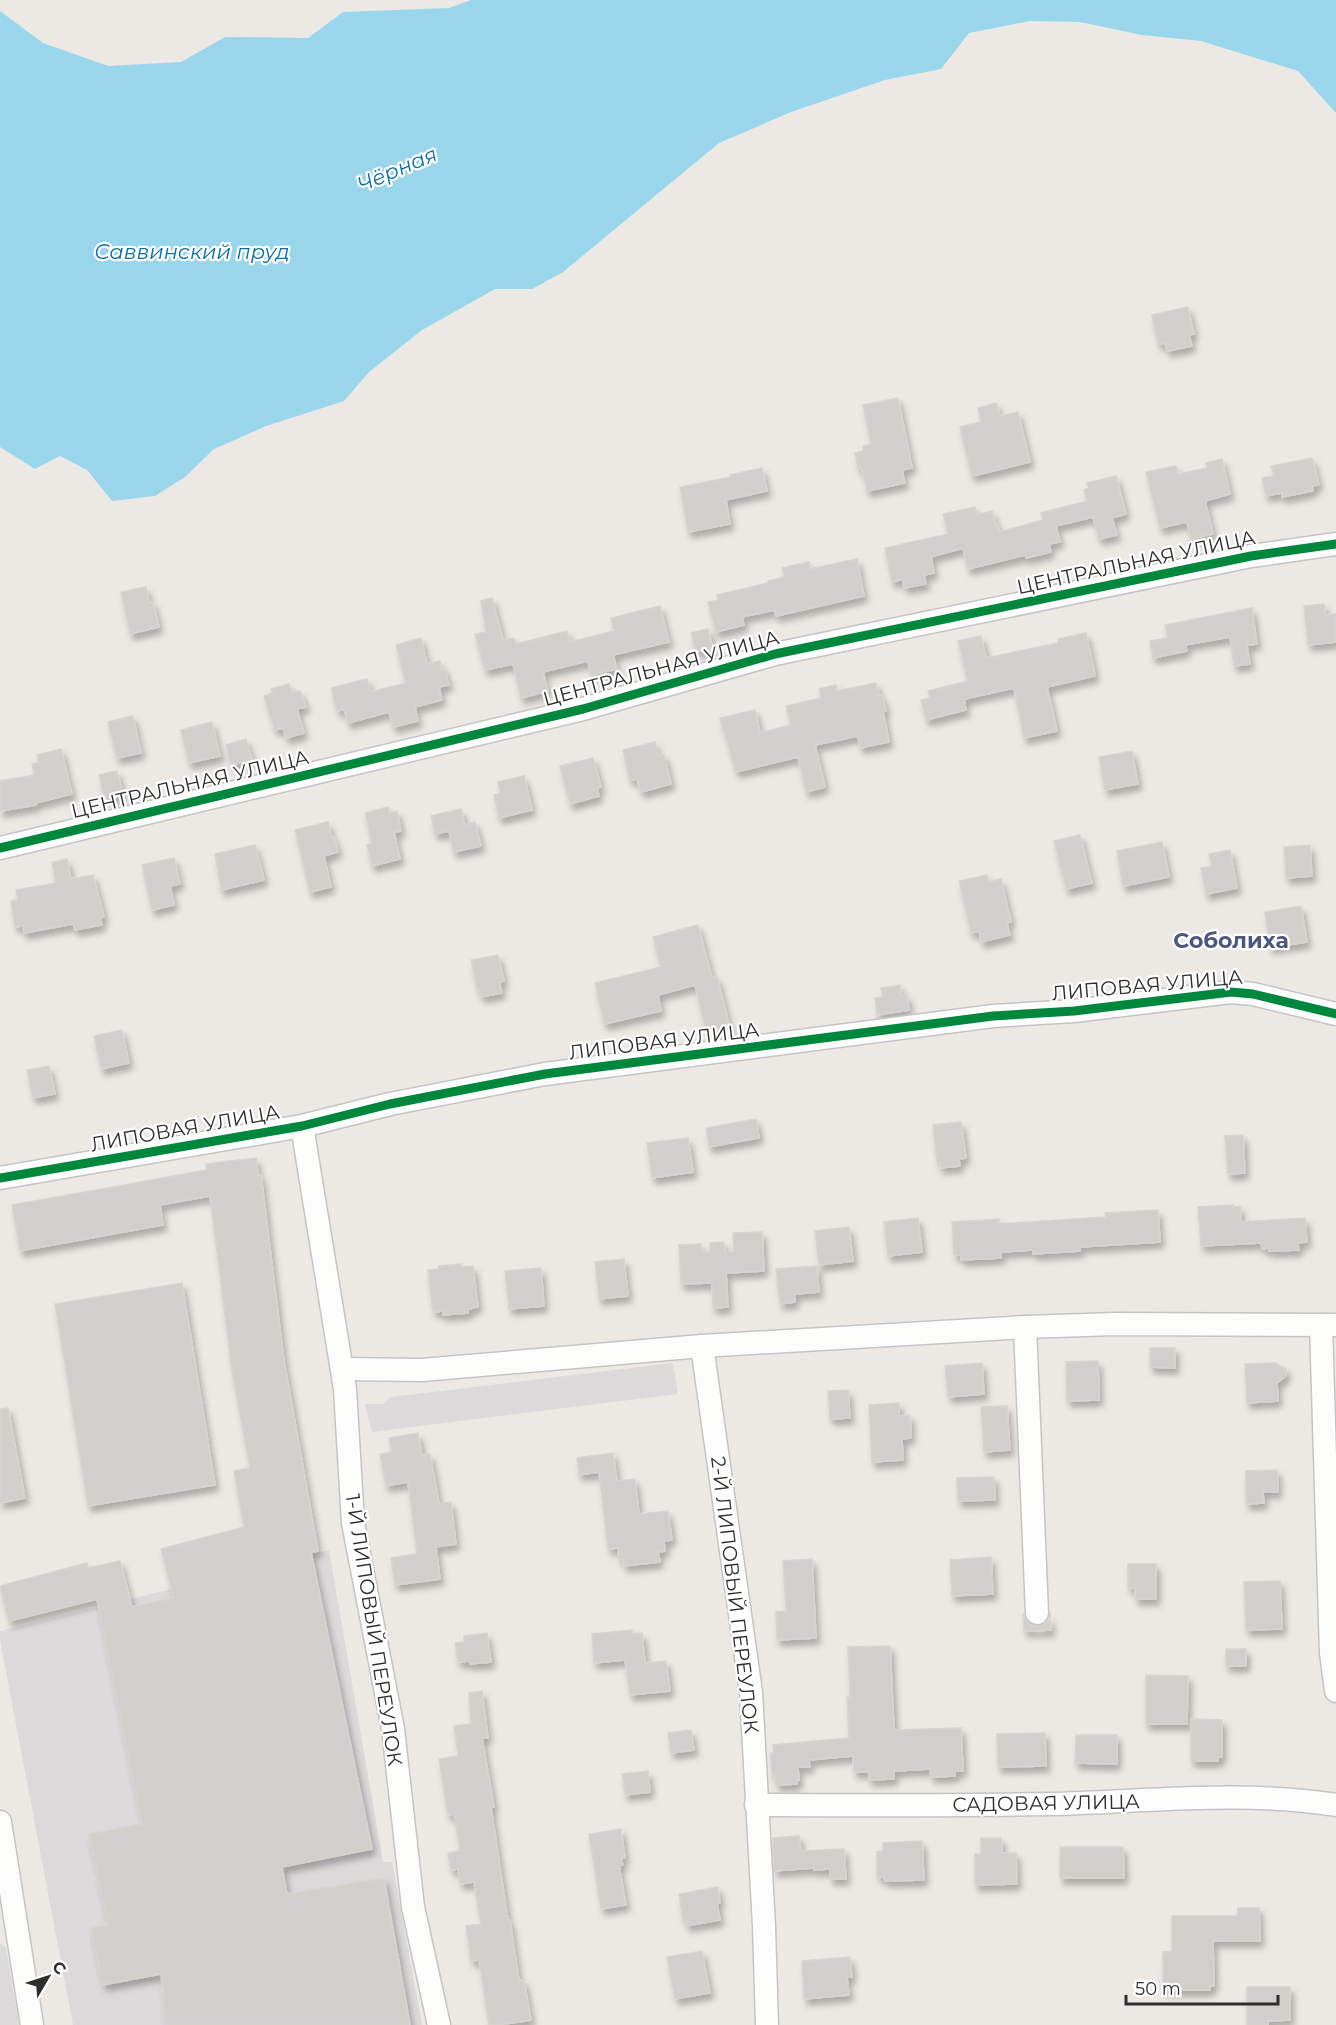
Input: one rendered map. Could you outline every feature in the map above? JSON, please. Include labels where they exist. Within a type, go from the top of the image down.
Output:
[{"type":"street","name":"ЦЕНТРАЛЬНАЯ УЛИЦА","points":[[0,848],[583,709],[775,654],[1251,556],[1336,544]]},
{"type":"street","name":"ЛИПОВАЯ УЛИЦА","points":[[0,1178],[302,1126],[390,1104],[545,1074],[993,1016],[1074,1011],[1231,992],[1253,994],[1336,1014]]},
{"type":"street","name":"1-Й ЛИПОВЫЙ ПЕРЕУЛОК","points":[[302,1126],[345,1389],[353,1523],[393,1729],[412,1906],[439,2025]]},
{"type":"street","points":[[342,1369],[422,1370],[702,1346],[1025,1327],[1115,1324],[1329,1325],[1331,1653],[1336,1691]]},
{"type":"street","points":[[1025,1327],[1037,1612]]},
{"type":"street","name":"2-Й ЛИПОВЫЙ ПЕРЕУЛОК","points":[[702,1346],[751,1692],[767,2025]]},
{"type":"street","name":"САДОВАЯ УЛИЦА","points":[[756,1805],[1048,1804],[1256,1797],[1336,1805]]},
{"type":"street","points":[[0,1822],[32,2025]]},
{"type":"shaded area","points":[[673,1363],[678,1394],[372,1432],[365,1404],[382,1404],[391,1397]]},
{"type":"shaded area","points":[[329,1550],[383,1862],[392,1862],[422,2025],[73,2025],[0,1631]]},
{"type":"shaded area","points":[[0,1943],[6,1947],[19,2025],[0,2025]]},
{"type":"water","name":"Саввинский пруд","points":[[471,0],[1336,0],[1336,113],[1298,71],[1201,41],[1142,35],[1080,22],[1030,21],[969,33],[941,69],[885,80],[791,112],[719,143],[563,272],[532,289],[495,289],[422,330],[369,372],[344,401],[266,426],[214,449],[185,477],[155,496],[112,501],[87,470],[60,456],[35,469],[0,447],[0,11],[43,43],[108,66],[181,62],[225,37],[308,38],[343,12],[449,8]]},
{"type":"building","points":[[1188,307],[1194,334],[1189,335],[1192,346],[1167,351],[1165,343],[1158,344],[1152,315]]},
{"type":"building","points":[[898,398],[912,468],[902,470],[905,483],[867,491],[862,468],[858,468],[855,453],[864,451],[863,446],[871,444],[863,405]]},
{"type":"building","points":[[996,403],[1000,416],[1018,412],[1030,462],[972,476],[960,427],[981,422],[978,408]]},
{"type":"building","points":[[1312,458],[1319,485],[1312,486],[1313,491],[1282,497],[1282,493],[1266,496],[1262,478],[1274,476],[1271,466]]},
{"type":"building","points":[[1222,459],[1230,494],[1205,501],[1213,534],[1191,539],[1187,522],[1160,528],[1146,472],[1176,466],[1178,474],[1207,468],[1206,463]]},
{"type":"building","points":[[762,468],[767,491],[726,500],[730,524],[688,532],[680,487]]},
{"type":"building","points":[[1116,476],[1126,514],[1112,518],[1117,535],[1099,539],[1093,517],[1056,526],[1060,542],[1049,544],[1051,552],[1026,558],[1025,555],[968,569],[963,548],[931,557],[934,573],[924,575],[926,584],[904,588],[903,579],[892,582],[885,548],[948,534],[943,514],[975,507],[977,515],[992,511],[999,532],[1043,520],[1041,513],[1087,501],[1084,490],[1089,488],[1087,483]]},
{"type":"building","points":[[857,559],[864,596],[776,616],[774,610],[742,617],[744,625],[716,632],[708,602],[718,600],[717,595],[784,577],[782,568],[809,562],[810,569]]},
{"type":"building","points":[[146,587],[149,602],[153,602],[159,627],[130,634],[121,592]]},
{"type":"building","points":[[492,598],[503,640],[514,638],[516,644],[567,631],[570,642],[614,631],[611,618],[660,606],[669,642],[613,655],[617,669],[591,675],[588,661],[543,672],[548,691],[521,698],[513,664],[485,670],[475,634],[486,632],[481,601]]},
{"type":"building","points":[[1324,604],[1325,615],[1336,614],[1336,642],[1308,645],[1304,606]]},
{"type":"building","points":[[1252,608],[1257,644],[1247,645],[1250,664],[1234,666],[1230,637],[1185,645],[1187,651],[1153,658],[1150,641],[1168,638],[1165,625]]},
{"type":"building","points":[[708,629],[713,649],[696,652],[691,633]]},
{"type":"building","points":[[1086,633],[1095,676],[1047,687],[1057,731],[1024,738],[1014,688],[969,698],[964,700],[966,710],[926,720],[921,700],[930,698],[928,691],[968,681],[958,641],[981,636],[986,658],[1058,643],[1058,639]]},
{"type":"building","points":[[421,638],[427,664],[440,661],[441,669],[444,668],[449,685],[439,687],[442,700],[415,707],[418,721],[393,727],[389,712],[348,723],[344,709],[337,711],[331,688],[367,679],[371,692],[406,683],[396,645]]},
{"type":"building","points":[[876,683],[886,711],[883,711],[889,742],[860,748],[858,736],[815,745],[825,787],[806,792],[798,757],[736,772],[720,718],[755,710],[760,733],[791,725],[786,706],[821,698],[819,689],[836,685],[837,691]]},
{"type":"building","points":[[289,684],[292,693],[300,691],[306,707],[297,709],[304,733],[286,738],[283,728],[275,730],[264,696],[272,693],[271,689]]},
{"type":"building","points":[[133,716],[141,753],[117,758],[108,722]]},
{"type":"building","points":[[212,722],[220,756],[189,763],[181,730]]},
{"type":"building","points":[[246,739],[252,760],[231,765],[226,745]]},
{"type":"building","points":[[655,742],[658,755],[664,754],[671,784],[641,792],[637,779],[630,780],[623,750]]},
{"type":"building","points":[[61,749],[72,794],[36,803],[36,805],[0,811],[0,781],[35,775],[32,764],[39,762],[37,755]]},
{"type":"building","points":[[1132,751],[1138,784],[1105,790],[1099,757]]},
{"type":"building","points":[[593,758],[601,787],[597,788],[599,796],[570,804],[560,766]]},
{"type":"building","points":[[117,771],[123,795],[105,799],[99,775]]},
{"type":"building","points":[[524,776],[532,810],[499,818],[494,795],[500,793],[498,782]]},
{"type":"building","points":[[388,807],[389,813],[397,811],[401,831],[394,832],[400,859],[372,866],[367,845],[372,843],[365,813]]},
{"type":"building","points":[[461,809],[465,825],[475,822],[481,846],[454,852],[449,831],[435,834],[431,816]]},
{"type":"building","points":[[328,822],[338,852],[324,856],[331,887],[310,892],[295,830]]},
{"type":"building","points":[[1080,835],[1092,883],[1066,889],[1054,841]]},
{"type":"building","points":[[1162,842],[1169,877],[1123,886],[1117,851]]},
{"type":"building","points":[[255,845],[264,880],[221,890],[215,854]]},
{"type":"building","points":[[1310,845],[1312,876],[1286,878],[1284,847]]},
{"type":"building","points":[[1230,850],[1237,888],[1206,894],[1201,868],[1212,866],[1209,854]]},
{"type":"building","points":[[174,858],[180,884],[170,886],[174,905],[152,910],[142,865]]},
{"type":"building","points":[[67,859],[71,879],[93,875],[104,917],[100,918],[102,925],[75,930],[73,924],[24,933],[23,926],[15,927],[11,901],[18,900],[16,890],[56,883],[52,862]]},
{"type":"building","points":[[987,875],[989,882],[1001,879],[1011,922],[1007,923],[1010,935],[981,942],[979,931],[971,933],[959,881]]},
{"type":"building","points":[[1301,906],[1307,942],[1270,948],[1265,912]]},
{"type":"building","points":[[698,925],[712,978],[717,977],[732,1036],[708,1039],[695,985],[658,995],[661,1011],[604,1024],[595,983],[661,967],[653,937]]},
{"type":"building","points":[[498,955],[504,981],[499,982],[502,993],[481,997],[471,960]]},
{"type":"building","points":[[900,985],[901,996],[907,995],[909,1010],[877,1015],[875,998],[883,997],[881,988]]},
{"type":"building","points":[[122,1030],[129,1063],[101,1069],[94,1036]]},
{"type":"building","points":[[49,1066],[55,1094],[33,1098],[27,1070]]},
{"type":"building","points":[[756,1119],[759,1138],[709,1147],[706,1128]]},
{"type":"building","points":[[961,1122],[966,1158],[959,1159],[960,1166],[940,1168],[940,1162],[937,1162],[933,1125]]},
{"type":"building","points":[[1243,1135],[1245,1173],[1228,1174],[1225,1136]]},
{"type":"building","points":[[688,1138],[693,1172],[652,1178],[647,1143]]},
{"type":"building","points":[[256,1158],[258,1175],[261,1175],[284,1361],[318,1551],[311,1552],[372,1849],[282,1867],[287,1894],[384,1878],[410,2025],[166,2025],[161,1974],[103,1985],[91,1928],[108,1925],[89,1834],[142,1824],[97,1599],[9,1621],[0,1586],[87,1563],[88,1568],[120,1561],[132,1607],[174,1598],[161,1549],[244,1527],[234,1471],[250,1468],[232,1371],[210,1196],[160,1205],[163,1225],[20,1251],[12,1205],[207,1170],[206,1164]]},
{"type":"building","points":[[1233,1205],[1233,1207],[1240,1206],[1241,1222],[1305,1218],[1307,1242],[1298,1243],[1299,1250],[1269,1251],[1269,1248],[1262,1249],[1261,1243],[1201,1246],[1198,1207]]},
{"type":"building","points":[[1158,1210],[1160,1242],[1080,1247],[1080,1251],[1033,1254],[1033,1250],[1001,1252],[1001,1258],[961,1260],[961,1255],[954,1255],[952,1222],[999,1219],[999,1224],[1106,1217],[1105,1213]]},
{"type":"building","points":[[918,1218],[922,1252],[888,1256],[884,1222]]},
{"type":"building","points":[[849,1227],[853,1261],[819,1265],[815,1231]]},
{"type":"building","points":[[762,1232],[764,1271],[726,1273],[728,1307],[713,1308],[712,1283],[681,1284],[679,1245],[701,1244],[702,1252],[710,1252],[710,1243],[724,1242],[725,1252],[734,1251],[733,1233]]},
{"type":"building","points":[[624,1259],[628,1296],[599,1299],[595,1262]]},
{"type":"building","points":[[462,1264],[462,1267],[473,1266],[478,1307],[468,1309],[468,1313],[443,1315],[443,1311],[433,1312],[428,1270],[439,1269],[439,1266]]},
{"type":"building","points":[[817,1266],[819,1292],[795,1294],[795,1302],[780,1304],[776,1269]]},
{"type":"building","points":[[541,1268],[544,1306],[509,1309],[505,1271]]},
{"type":"building","points":[[182,1283],[215,1485],[88,1506],[55,1304]]},
{"type":"building","points":[[1150,1348],[1175,1348],[1175,1368],[1150,1367]]},
{"type":"building","points":[[1098,1361],[1099,1400],[1067,1401],[1066,1362]]},
{"type":"building","points":[[982,1363],[984,1394],[948,1397],[945,1366]]},
{"type":"building","points":[[1275,1363],[1286,1369],[1286,1376],[1277,1383],[1278,1401],[1247,1403],[1245,1364]]},
{"type":"building","points":[[848,1390],[850,1418],[830,1419],[828,1391]]},
{"type":"building","points":[[899,1403],[899,1416],[910,1415],[911,1438],[902,1439],[903,1460],[872,1462],[869,1405]]},
{"type":"building","points":[[1007,1406],[1010,1450],[984,1452],[981,1407]]},
{"type":"building","points":[[8,1408],[25,1498],[0,1503],[0,1409]]},
{"type":"building","points":[[418,1433],[422,1456],[430,1454],[439,1503],[451,1502],[456,1544],[436,1547],[440,1579],[395,1585],[391,1558],[417,1554],[408,1482],[386,1486],[380,1454],[392,1452],[389,1438]]},
{"type":"building","points":[[613,1453],[617,1481],[635,1479],[639,1514],[668,1511],[672,1540],[664,1541],[665,1551],[658,1552],[660,1562],[624,1566],[623,1559],[619,1559],[618,1548],[608,1549],[599,1472],[579,1475],[577,1458]]},
{"type":"building","points":[[1277,1470],[1278,1492],[1263,1492],[1264,1503],[1246,1504],[1246,1471]]},
{"type":"building","points":[[994,1477],[995,1500],[958,1501],[957,1478]]},
{"type":"building","points":[[991,1557],[993,1594],[952,1596],[950,1560]]},
{"type":"building","points":[[812,1559],[816,1638],[777,1640],[776,1612],[786,1611],[783,1561]]},
{"type":"building","points":[[1128,1564],[1156,1564],[1156,1599],[1135,1599],[1135,1588],[1128,1588]]},
{"type":"building","points":[[1280,1581],[1282,1629],[1246,1630],[1244,1582]]},
{"type":"building","points":[[1023,1613],[1030,1625],[1037,1626],[1049,1620],[1050,1613],[1051,1630],[1024,1631]]},
{"type":"building","points":[[632,1630],[632,1634],[642,1633],[645,1663],[666,1661],[670,1691],[630,1695],[625,1660],[594,1663],[592,1634]]},
{"type":"building","points":[[487,1633],[491,1662],[470,1664],[469,1661],[458,1662],[455,1643],[464,1642],[464,1636]]},
{"type":"building","points":[[890,1646],[894,1730],[961,1728],[963,1771],[955,1771],[955,1776],[931,1777],[930,1769],[894,1771],[894,1779],[869,1780],[869,1772],[854,1772],[853,1756],[809,1760],[810,1767],[798,1767],[797,1784],[776,1785],[775,1774],[772,1774],[770,1753],[774,1753],[773,1745],[849,1738],[848,1647]]},
{"type":"building","points":[[1226,1649],[1246,1649],[1246,1666],[1226,1666]]},
{"type":"building","points":[[1146,1675],[1188,1676],[1187,1724],[1146,1724]]},
{"type":"building","points":[[482,1691],[488,1738],[482,1738],[494,1807],[491,1808],[519,1981],[524,1980],[531,2020],[498,2025],[489,2025],[479,1960],[471,1961],[466,1926],[481,1924],[474,1882],[460,1884],[458,1869],[451,1870],[448,1853],[460,1851],[454,1814],[448,1815],[439,1759],[458,1756],[454,1726],[471,1724],[469,1693]]},
{"type":"building","points":[[1191,1719],[1222,1720],[1222,1757],[1218,1757],[1218,1761],[1191,1761]]},
{"type":"building","points":[[691,1730],[694,1750],[671,1753],[668,1733]]},
{"type":"building","points":[[1045,1733],[1046,1766],[998,1767],[997,1734]]},
{"type":"building","points":[[1076,1735],[1117,1735],[1117,1764],[1075,1763]]},
{"type":"building","points":[[648,1771],[650,1792],[625,1795],[622,1774]]},
{"type":"building","points":[[621,1829],[625,1858],[621,1858],[623,1865],[619,1866],[626,1905],[601,1909],[589,1834]]},
{"type":"building","points":[[799,1836],[801,1851],[844,1849],[846,1879],[830,1879],[830,1869],[774,1871],[773,1838]]},
{"type":"building","points":[[981,1838],[1001,1838],[1002,1853],[1016,1853],[1017,1884],[975,1885],[975,1854],[981,1854]]},
{"type":"building","points":[[922,1841],[924,1880],[885,1881],[884,1877],[877,1877],[877,1852],[883,1851],[883,1843]]},
{"type":"building","points":[[1060,1847],[1123,1847],[1124,1878],[1060,1878]]},
{"type":"building","points":[[718,1887],[720,1903],[717,1904],[720,1920],[687,1926],[686,1920],[683,1920],[679,1894]]},
{"type":"building","points":[[1238,1908],[1259,1908],[1260,1941],[1213,1941],[1214,1986],[1210,1986],[1210,1990],[1163,1990],[1163,1952],[1172,1952],[1172,1916],[1237,1916]]},
{"type":"building","points":[[702,1951],[710,1993],[675,1999],[667,1957]]},
{"type":"building","points":[[850,1957],[852,1977],[847,1977],[849,1995],[804,1999],[802,1961]]},
{"type":"building","points":[[1247,1987],[1290,1987],[1290,2020],[1268,2021],[1268,2025],[1247,2025]]},
{"type":"cycle path","points":[[0,848],[583,709],[775,654],[1251,556],[1336,544]]},
{"type":"cycle path","points":[[0,1178],[302,1126],[390,1104],[545,1074],[993,1016],[1074,1011],[1231,992],[1253,994],[1336,1014]]},
{"type":"district","name":"Соболиха","points":[[1231,940]]},
{"type":"water label","name":"Чёрная","points":[[397,169]]}]
